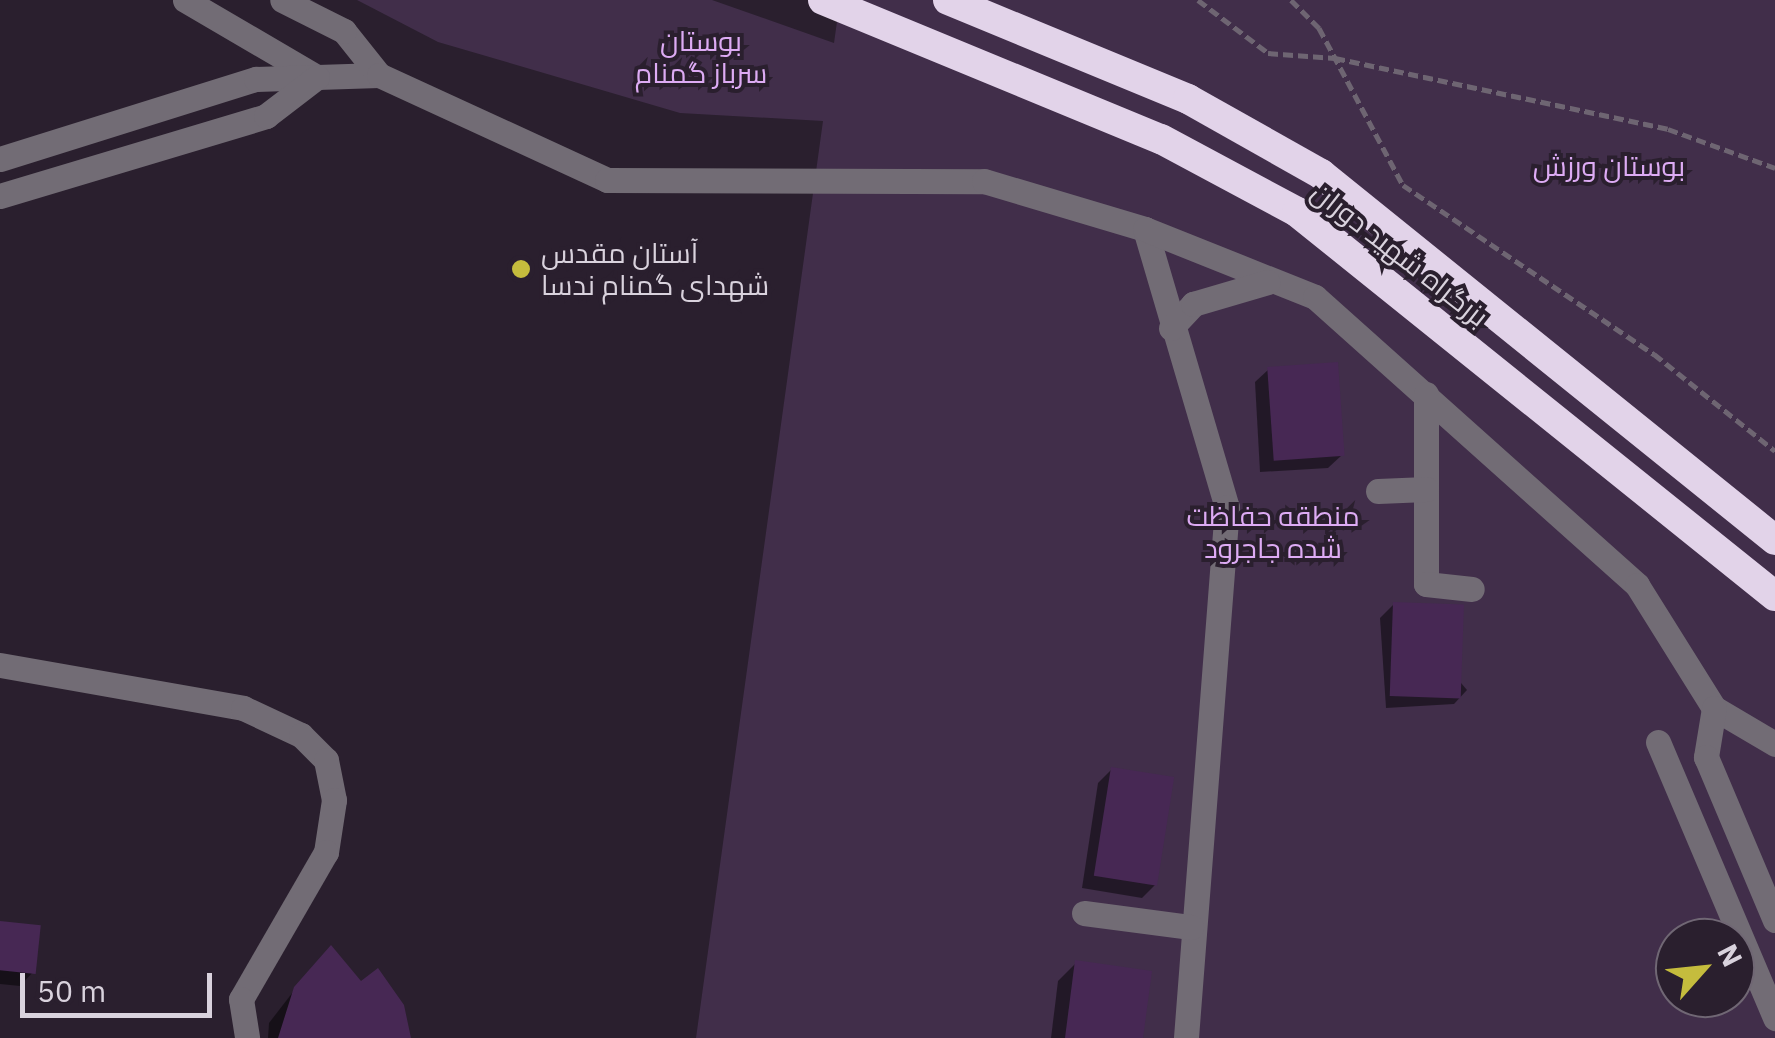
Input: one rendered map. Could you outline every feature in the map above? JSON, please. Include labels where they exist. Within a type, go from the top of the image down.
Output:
[{"type":"highway","name":"بزرگراه شهید دوران","points":[[824,0],[1161,138],[1297,212],[1775,596]]},
{"type":"highway","name":"بزرگراه شهید دوران","points":[[948,0],[1188,99],[1320,174],[1775,540]]},
{"type":"lane","points":[[185,0],[317,77]]},
{"type":"lane","points":[[282,0],[344,31],[380,75],[606,180],[984,180],[1146,228],[1268,282],[1314,296],[1636,585],[1714,708],[1775,744]]},
{"type":"lane","points":[[0,159],[256,79],[380,75]]},
{"type":"lane","points":[[0,196],[266,116],[317,77]]},
{"type":"lane","points":[[1146,228],[1171,328],[1227,507],[1191,927],[1186,1038]]},
{"type":"lane","points":[[1171,328],[1193,304],[1268,282]]},
{"type":"lane","points":[[1426,394],[1426,584],[1472,589]]},
{"type":"lane","points":[[1378,491],[1426,489]]},
{"type":"lane","points":[[0,665],[243,708],[301,735],[326,760],[334,800],[326,852],[241,999],[247,1038]]},
{"type":"lane","points":[[1714,708],[1706,757],[1775,920]]},
{"type":"lane","points":[[1658,742],[1775,1018]]},
{"type":"lane","points":[[1084,913],[1191,927]]},
{"type":"path","points":[[1198,0],[1268,52],[1335,58],[1668,130],[1775,168]]},
{"type":"path","points":[[1292,0],[1335,58],[1403,185],[1654,354],[1775,451]]},
{"type":"green space","name":"منطقه حفاظت شده جاجرود","points":[[357,0],[712,0],[834,43],[840,0],[1775,0],[1775,1038],[696,1038],[823,121],[680,113],[438,42]]},
{"type":"building","points":[[1338,362],[1345,456],[1274,461],[1267,367]]},
{"type":"building","points":[[1393,602],[1464,604],[1461,698],[1390,696]]},
{"type":"building","points":[[1111,767],[1174,777],[1157,886],[1094,876]]},
{"type":"building","points":[[0,921],[41,925],[36,974],[0,970]]},
{"type":"building","points":[[331,945],[361,981],[378,968],[404,1005],[411,1038],[278,1038],[294,987]]},
{"type":"building","points":[[1075,960],[1152,971],[1143,1038],[1065,1038]]},
{"type":"place","name":"آستان مقدس شهدای گمنام ندسا","points":[[521,269]]},
{"type":"park label","name":"بوستان سرباز گمنام","points":[[701,57]]},
{"type":"park label","name":"بوستان ورزش","points":[[1609,166]]}]
